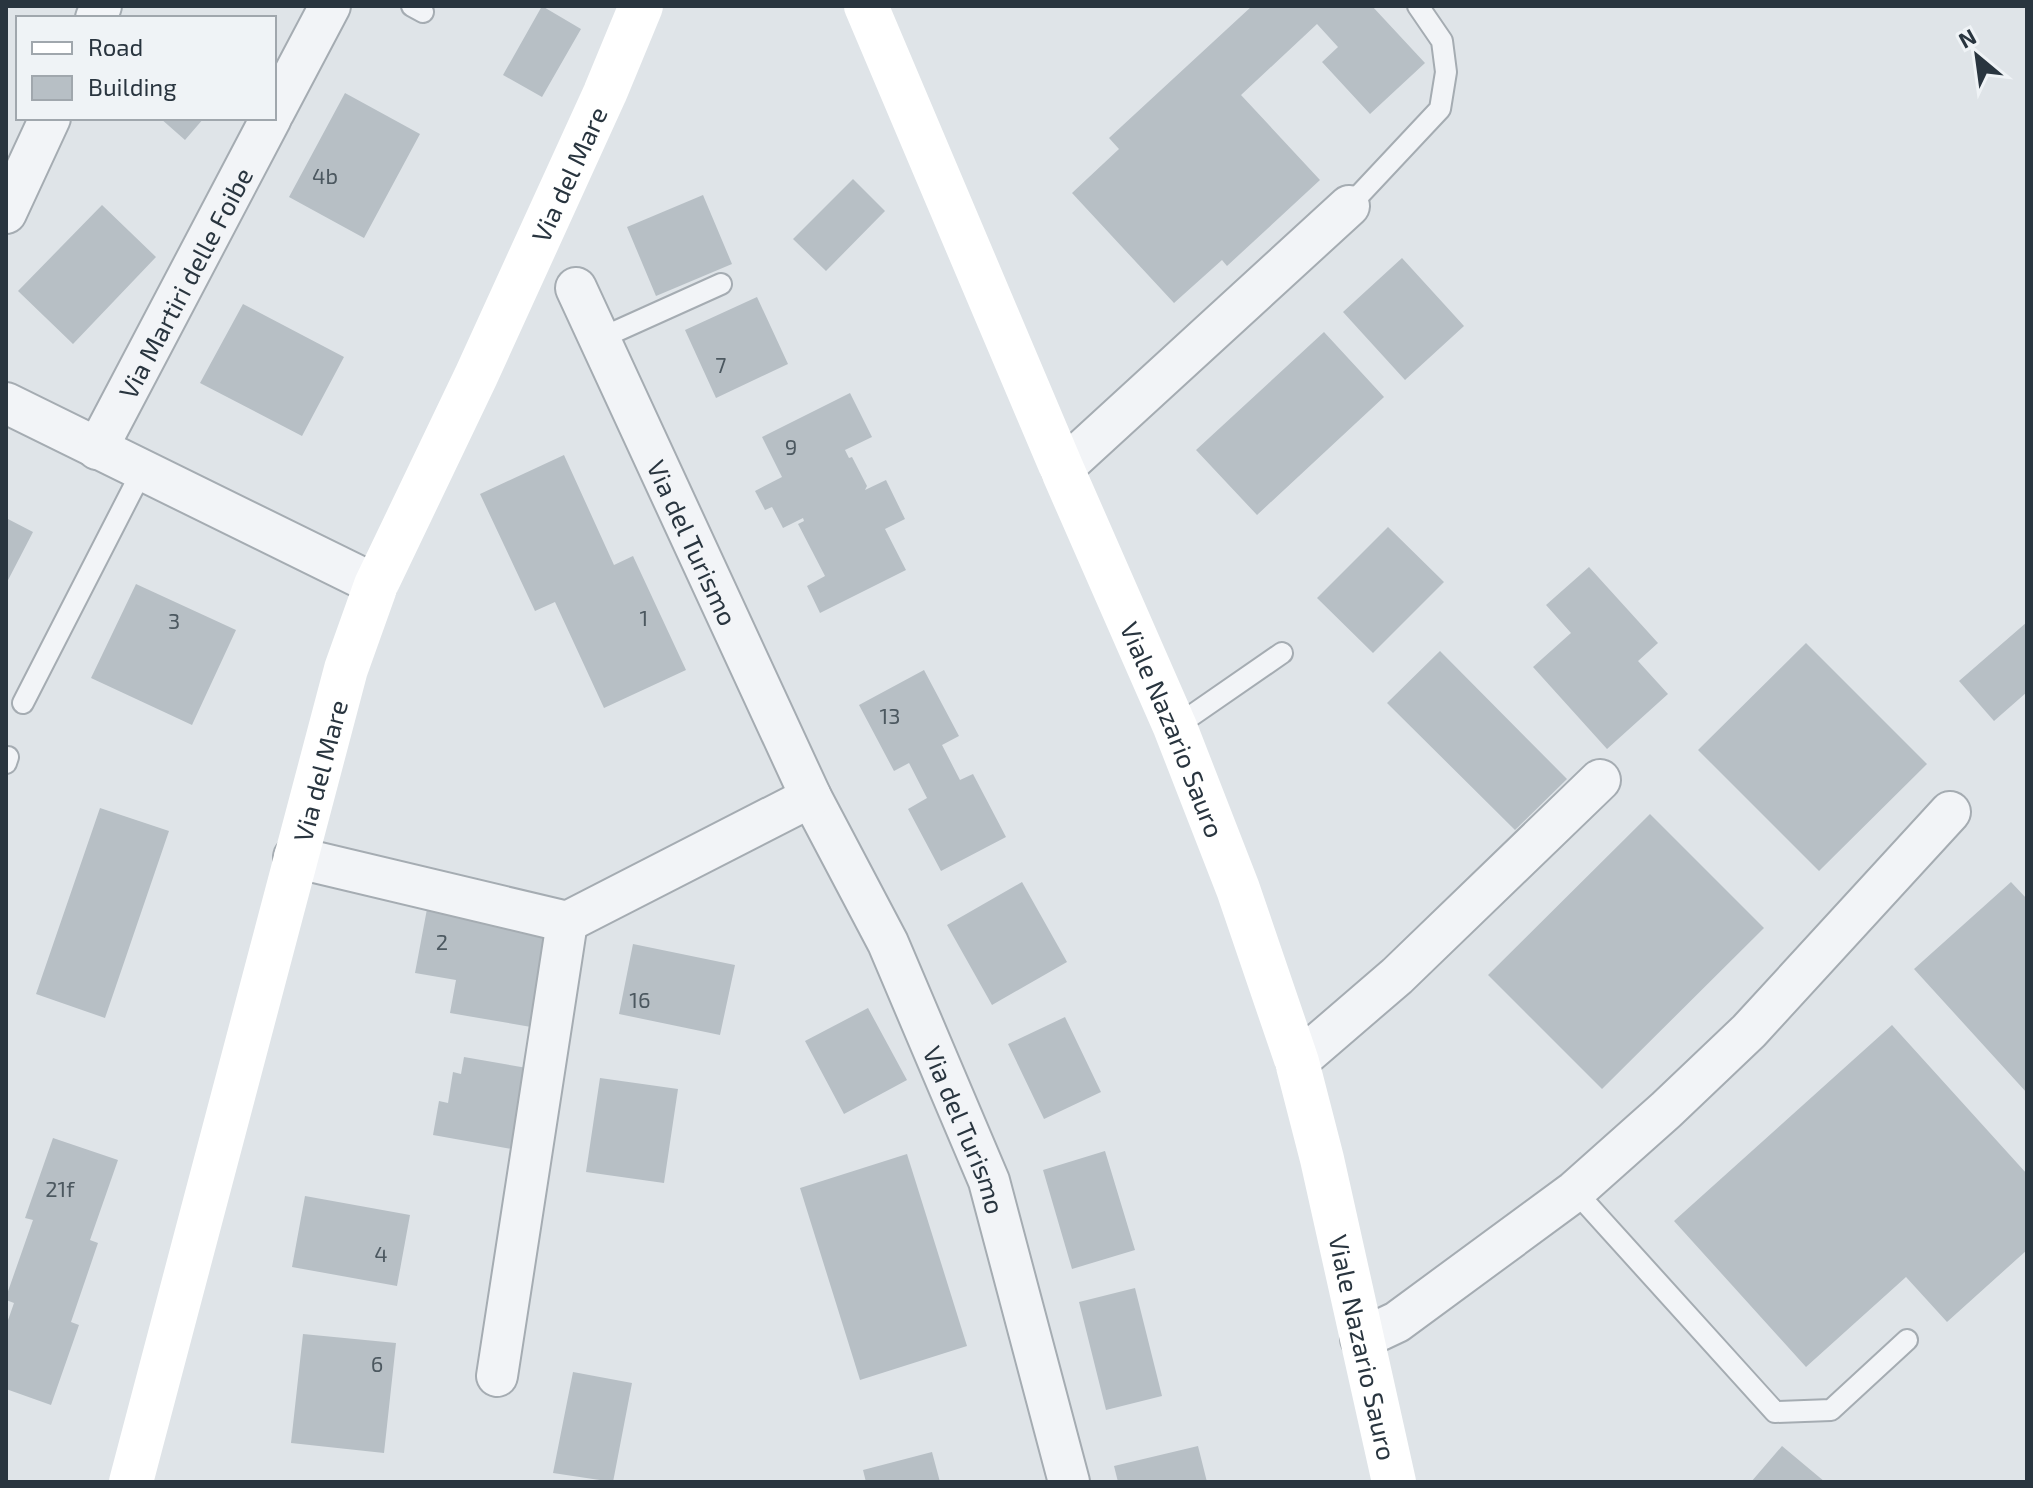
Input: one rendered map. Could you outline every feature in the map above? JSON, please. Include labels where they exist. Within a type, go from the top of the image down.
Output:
[{"type":"street","points":[[276,108],[330,6]]},
{"type":"street","name":"Via del Mare","points":[[131,1482],[346,669],[376,585],[476,376],[605,93],[641,6]]},
{"type":"street","name":"Via del Mare","points":[[605,93],[666,6]]},
{"type":"street","name":"Viale Nazario Sauro","points":[[866,6],[1175,727],[1238,889],[1297,1062],[1322,1159],[1394,1482]]},
{"type":"street","points":[[6,213],[49,120]]},
{"type":"street","name":"Via Martiri delle Foibe","points":[[97,449],[270,120]]},
{"type":"street","points":[[1062,469],[1349,206]]},
{"type":"street","name":"Via del Turismo","points":[[576,288],[811,797],[888,943],[989,1181],[1069,1482]]},
{"type":"street","points":[[6,403],[376,585]]},
{"type":"street","points":[[1297,1062],[1397,976],[1600,780]]},
{"type":"street","points":[[294,857],[567,922],[811,797]]},
{"type":"street","points":[[1361,1339],[1397,1322],[1575,1191],[1749,1031],[1950,812]]},
{"type":"street","points":[[497,1376],[567,922]]},
{"type":"lane","points":[[1349,206],[1440,109],[1446,72],[1442,41],[1418,6]]},
{"type":"lane","points":[[599,339],[721,284]]},
{"type":"lane","points":[[23,703],[142,471]]},
{"type":"lane","points":[[1175,727],[1282,653]]},
{"type":"lane","points":[[1575,1191],[1775,1412],[1831,1410],[1907,1340]]},
{"type":"building","points":[[542,6],[581,29],[542,97],[503,75]]},
{"type":"building","points":[[1252,6],[1372,6],[1425,63],[1370,114],[1322,62],[1338,47],[1317,24],[1241,95],[1320,180],[1227,266],[1222,260],[1174,303],[1072,193],[1119,149],[1109,138]]},
{"type":"building","points":[[345,93],[420,134],[364,238],[289,197]]},
{"type":"building","points":[[162,120],[202,120],[185,140]]},
{"type":"building","points":[[853,179],[885,211],[826,271],[793,239]]},
{"type":"building","points":[[703,195],[732,264],[656,296],[627,227]]},
{"type":"building","points":[[102,205],[156,257],[73,344],[18,291]]},
{"type":"building","points":[[1402,258],[1464,326],[1405,380],[1343,312]]},
{"type":"building","points":[[757,297],[788,364],[716,398],[685,330]]},
{"type":"building","points":[[243,304],[344,357],[302,436],[200,383]]},
{"type":"building","points":[[1324,332],[1384,397],[1257,515],[1196,450]]},
{"type":"building","points":[[850,393],[872,437],[845,450],[867,486],[865,490],[886,480],[905,519],[885,529],[906,570],[820,613],[807,586],[825,576],[798,524],[804,521],[803,518],[783,528],[772,507],[765,510],[755,491],[782,477],[762,437]]},
{"type":"building","points":[[564,455],[614,565],[633,556],[686,670],[604,708],[555,602],[535,611],[480,494]]},
{"type":"building","points":[[6,518],[33,532],[6,584]]},
{"type":"building","points":[[1388,527],[1444,582],[1373,653],[1317,598]]},
{"type":"building","points":[[1589,567],[1658,643],[1638,661],[1668,694],[1607,749],[1533,667],[1571,633],[1546,605]]},
{"type":"building","points":[[136,584],[236,630],[192,725],[91,678]]},
{"type":"building","points":[[2027,622],[2027,692],[1994,721],[1959,681]]},
{"type":"building","points":[[1806,643],[1927,764],[1819,871],[1698,750]]},
{"type":"building","points":[[1440,651],[1567,779],[1515,830],[1387,703]]},
{"type":"building","points":[[924,670],[959,736],[942,745],[960,780],[973,774],[1006,837],[941,871],[908,809],[927,798],[909,763],[894,771],[859,705]]},
{"type":"building","points":[[100,808],[169,831],[105,1018],[36,994]]},
{"type":"building","points":[[1650,814],[1764,928],[1602,1089],[1488,975]]},
{"type":"building","points":[[1022,882],[1067,962],[992,1005],[947,925]]},
{"type":"building","points":[[2011,882],[2027,899],[2027,1093],[1914,969]]},
{"type":"building","points":[[427,909],[548,930],[531,1027],[450,1013],[456,980],[415,973]]},
{"type":"building","points":[[633,944],[735,965],[720,1035],[619,1014]]},
{"type":"building","points":[[868,1008],[907,1080],[844,1114],[805,1041]]},
{"type":"building","points":[[1065,1017],[1101,1092],[1044,1119],[1008,1044]]},
{"type":"building","points":[[1892,1025],[2027,1174],[2027,1250],[1947,1322],[1906,1277],[1806,1367],[1674,1221]]},
{"type":"building","points":[[464,1057],[527,1068],[512,1149],[433,1135],[439,1101],[448,1103],[453,1072],[461,1074]]},
{"type":"building","points":[[600,1078],[678,1089],[664,1183],[586,1172]]},
{"type":"building","points":[[53,1138],[118,1160],[90,1240],[98,1243],[71,1322],[79,1325],[51,1405],[6,1389],[6,1326],[14,1303],[6,1297],[33,1220],[25,1218]]},
{"type":"building","points":[[1105,1151],[1135,1250],[1072,1269],[1043,1170]]},
{"type":"building","points":[[907,1154],[967,1346],[860,1380],[800,1188]]},
{"type":"building","points":[[305,1196],[410,1215],[397,1286],[292,1267]]},
{"type":"building","points":[[1135,1288],[1162,1396],[1106,1410],[1079,1302]]},
{"type":"building","points":[[303,1334],[396,1343],[384,1453],[291,1443]]},
{"type":"building","points":[[573,1372],[632,1383],[613,1482],[553,1473]]},
{"type":"building","points":[[1198,1446],[1207,1482],[1118,1482],[1114,1466]]},
{"type":"building","points":[[1782,1446],[1825,1482],[1751,1482]]},
{"type":"building","points":[[932,1452],[940,1482],[866,1482],[863,1470]]}]
